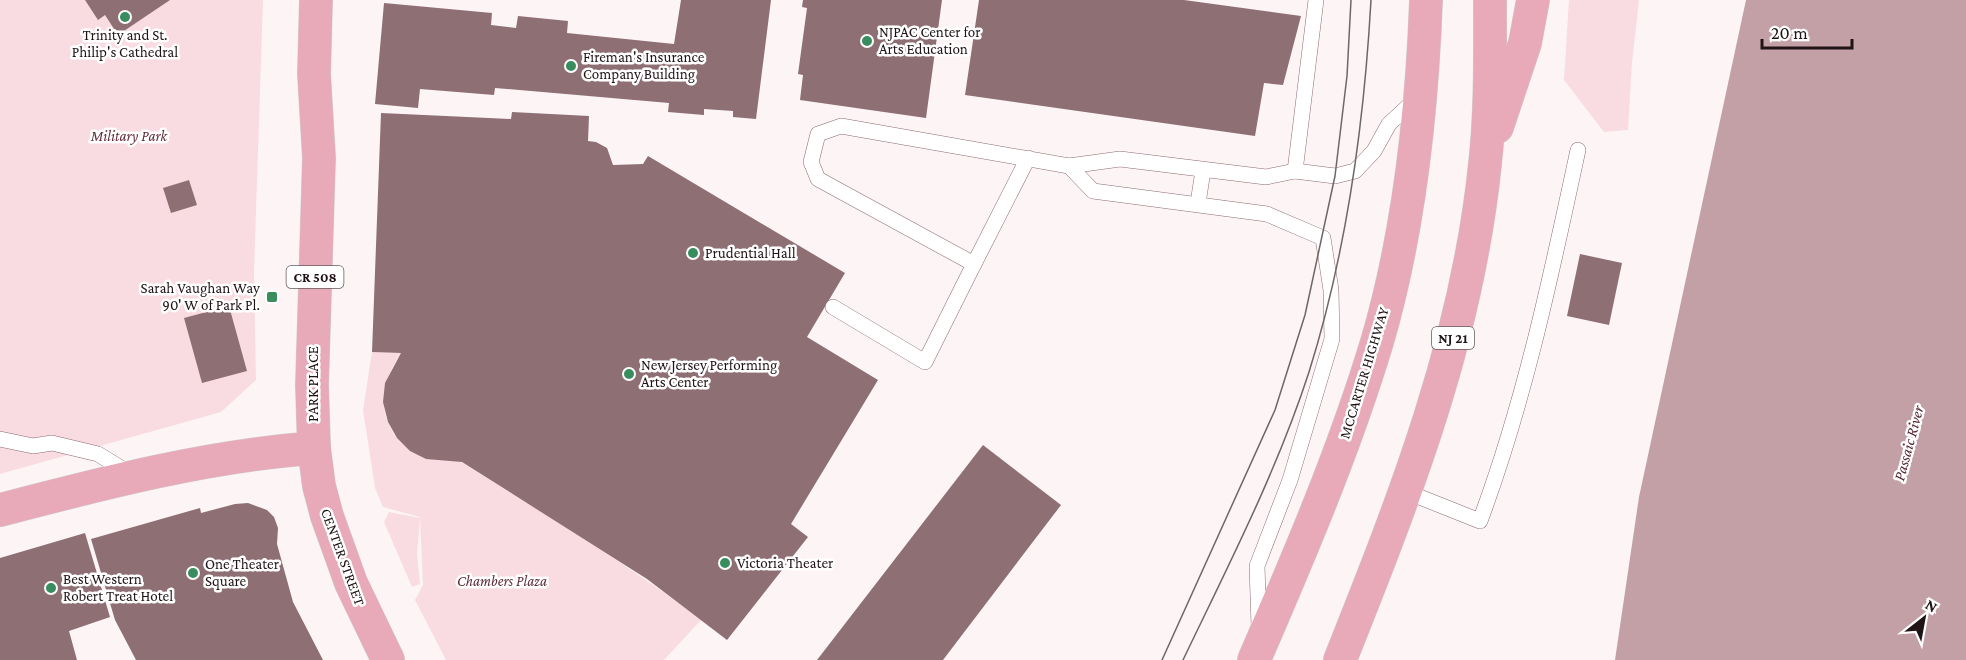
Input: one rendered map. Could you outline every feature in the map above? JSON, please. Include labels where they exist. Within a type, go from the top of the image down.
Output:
[{"type":"main road","name":"PARK PLACE","points":[[314,448],[312,385],[319,158],[315,74],[316,0]]},
{"type":"main road","name":"MCCARTER HIGHWAY","points":[[1257,653],[1343,444],[1377,340],[1401,233],[1421,95],[1426,0]]},
{"type":"main road","name":"NJ 21","points":[[1340,660],[1407,492],[1439,391],[1462,302],[1485,163],[1490,0]]},
{"type":"main road","points":[[1485,163],[1525,43],[1533,0]]},
{"type":"main road","points":[[0,510],[134,476],[224,458],[314,448]]},
{"type":"main road","name":"CENTER STREET","points":[[314,448],[319,486],[331,527],[351,583],[388,660]]},
{"type":"lane","points":[[1295,171],[1316,0]]},
{"type":"lane","points":[[974,264],[818,179],[811,162],[818,134],[841,126],[1069,166],[1120,159],[1266,177],[1295,171],[1335,176],[1355,171],[1374,151],[1389,124],[1421,95]]},
{"type":"lane","points":[[1407,492],[1480,521],[1522,396],[1537,341],[1578,150]]},
{"type":"lane","points":[[833,307],[925,362],[1028,158]]},
{"type":"lane","points":[[1069,166],[1094,191],[1198,203],[1267,214],[1323,238],[1331,290],[1332,339],[1290,480],[1257,566],[1257,653]]},
{"type":"lane","points":[[1198,203],[1203,171]]},
{"type":"lane","points":[[0,438],[33,446],[51,443],[98,454],[134,476]]},
{"type":"green space","name":"Military Park","points":[[0,0],[263,0],[254,272],[256,380],[221,412],[0,474]]},
{"type":"green space","points":[[1569,0],[1639,0],[1628,130],[1604,132],[1564,80]]},
{"type":"green space","name":"Chambers Plaza","points":[[372,352],[401,353],[386,384],[384,405],[390,426],[403,445],[420,453],[448,458],[466,465],[615,559],[701,620],[664,660],[446,660],[415,600],[423,585],[420,517],[383,507],[375,488],[363,410]]},
{"type":"green space","points":[[389,512],[420,518],[417,554],[420,584],[412,587],[384,522]]},
{"type":"water","name":"Passaic River","points":[[1746,0],[1966,0],[1966,660],[1615,660],[1639,497]]},
{"type":"building","name":"Trinity and St. Philip's Cathedral","points":[[85,0],[170,0],[118,35],[105,15],[98,20]]},
{"type":"building","name":"Fireman's Insurance Company Building","points":[[681,0],[771,0],[756,119],[733,117],[733,111],[704,109],[704,115],[668,112],[669,103],[495,88],[494,95],[420,89],[418,108],[375,104],[384,3],[492,13],[491,25],[516,28],[518,16],[568,21],[567,33],[674,44]]},
{"type":"building","points":[[803,0],[942,0],[926,118],[800,100],[803,75],[798,74],[807,8],[802,7]]},
{"type":"building","points":[[979,0],[1184,0],[1301,16],[1283,85],[1264,83],[1255,136],[965,95]]},
{"type":"building","name":"New Jersey Performing Arts Center","points":[[512,112],[589,116],[588,141],[596,142],[607,148],[613,165],[643,164],[648,156],[845,273],[807,337],[878,380],[791,524],[808,537],[727,640],[647,579],[462,462],[426,459],[410,451],[397,438],[388,422],[383,402],[385,383],[401,353],[372,352],[381,113],[511,119]]},
{"type":"building","points":[[189,180],[197,205],[171,213],[163,188]]},
{"type":"building","points":[[1580,254],[1622,263],[1609,325],[1567,316]]},
{"type":"building","points":[[229,306],[247,371],[202,383],[184,318]]},
{"type":"building","points":[[983,445],[1061,505],[943,660],[817,660]]},
{"type":"building","name":"One Theater Square","points":[[248,503],[267,510],[274,517],[278,528],[277,544],[293,602],[323,660],[136,660],[115,620],[91,539],[200,508],[201,513]]},
{"type":"building","name":"Best Western Robert Treat Hotel","points":[[85,533],[110,617],[69,631],[77,660],[0,660],[0,558]]},
{"type":"tram line","points":[[1162,660],[1275,410],[1305,315],[1335,176],[1347,76],[1351,0]]},
{"type":"tram line","points":[[1183,660],[1251,518],[1282,446],[1309,372],[1334,281],[1352,188],[1364,94],[1371,0]]},
{"type":"place","name":"Trinity and St. Philip's Cathedral","points":[[125,17]]},
{"type":"place","name":"NJPAC Center for Arts Education","points":[[867,41]]},
{"type":"place","name":"Fireman's Insurance Company Building","points":[[571,66]]},
{"type":"place","name":"Prudential Hall","points":[[693,253]]},
{"type":"place","name":"Sarah Vaughan Way 90' W of Park Pl.","points":[[272,297]]},
{"type":"place","name":"New Jersey Performing Arts Center","points":[[629,374]]},
{"type":"place","name":"Victoria Theater","points":[[725,563]]},
{"type":"place","name":"One Theater Square","points":[[193,573]]},
{"type":"place","name":"Best Western Robert Treat Hotel","points":[[51,588]]}]
